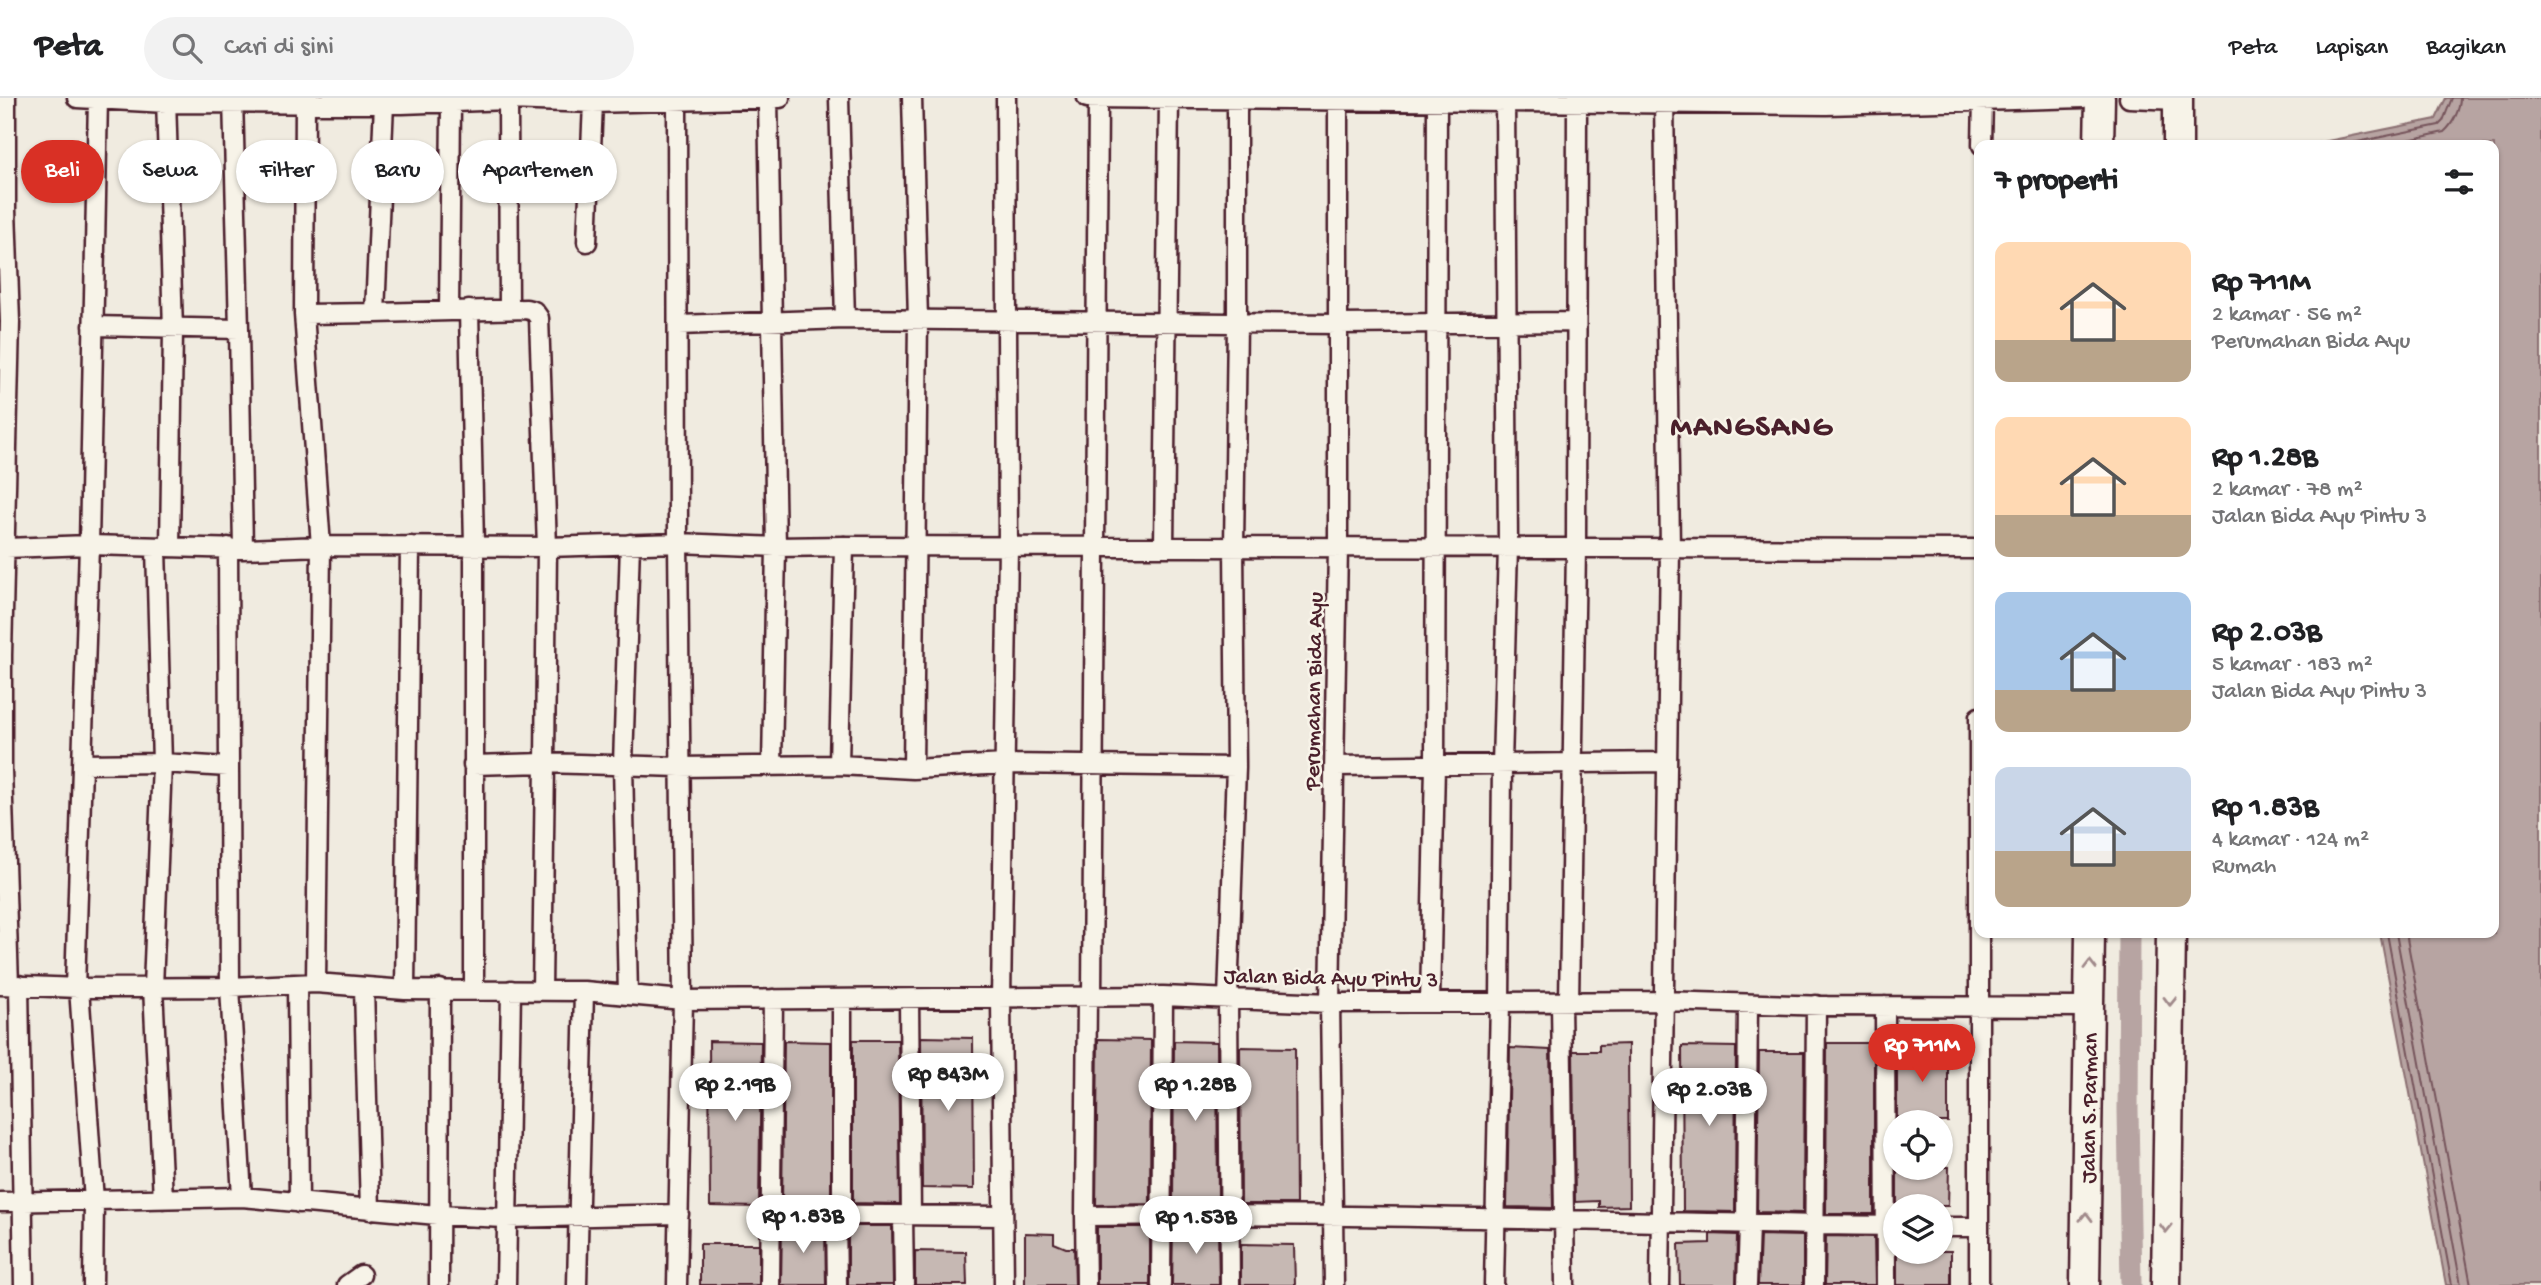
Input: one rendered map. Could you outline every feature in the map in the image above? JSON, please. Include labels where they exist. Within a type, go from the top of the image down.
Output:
[{"type":"main road","points":[[2099,98],[2099,140]]},
{"type":"main road","points":[[2171,99],[2177,140]]},
{"type":"main road","name":"Jalan S.Parman","points":[[2085,1285],[2090,938]]},
{"type":"main road","points":[[2166,1285],[2171,938]]},
{"type":"street","points":[[6,98],[10,322],[6,548],[1,654],[1,770],[9,985],[23,1202],[24,1285]]},
{"type":"street","points":[[77,98],[451,104],[478,99],[593,103],[780,98]]},
{"type":"street","points":[[768,98],[776,547],[772,766]]},
{"type":"street","points":[[839,98],[845,319]]},
{"type":"street","points":[[912,98],[918,319],[913,769]]},
{"type":"street","points":[[1003,1285],[1001,999],[1008,547],[1006,98]]},
{"type":"street","points":[[1087,98],[1826,102],[2084,98]]},
{"type":"street","points":[[1086,1285],[1084,1216],[1094,766],[1098,98]]},
{"type":"street","points":[[1164,547],[1168,98]]},
{"type":"street","points":[[2129,98],[2171,99]]},
{"type":"street","points":[[93,1285],[94,1201],[77,988],[98,99]]},
{"type":"street","points":[[1230,1285],[1228,999],[1236,766],[1234,547],[1237,99]]},
{"type":"street","name":"Perumahan Bida Ayu","points":[[1335,1285],[1330,1003],[1338,547],[1338,99]]},
{"type":"street","points":[[163,1199],[153,987],[162,763],[163,548],[173,330],[166,100]]},
{"type":"street","points":[[508,100],[509,309]]},
{"type":"street","points":[[677,100],[683,1000],[677,1285]]},
{"type":"street","points":[[1430,1002],[1435,765],[1437,100]]},
{"type":"street","points":[[1494,1285],[1508,547],[1505,100]]},
{"type":"street","points":[[1565,1285],[1565,1002],[1576,548],[1577,100]]},
{"type":"street","points":[[1660,1285],[1670,548],[1664,100]]},
{"type":"street","points":[[1982,140],[1983,100]]},
{"type":"street","points":[[233,101],[239,329],[228,767],[230,987],[242,1197]]},
{"type":"street","points":[[305,101],[304,314],[321,546],[316,984]]},
{"type":"street","points":[[375,313],[396,102]]},
{"type":"street","points":[[587,242],[593,103]]},
{"type":"street","points":[[449,311],[451,104]]},
{"type":"street","points":[[304,314],[526,309],[539,318],[547,547],[542,990]]},
{"type":"street","points":[[469,310],[474,546],[474,989]]},
{"type":"street","points":[[679,325],[845,319],[1339,324],[1575,322]]},
{"type":"street","points":[[93,326],[173,330],[239,329]]},
{"type":"street","points":[[6,548],[89,545],[163,548],[547,547],[678,543],[776,547],[1974,550]]},
{"type":"street","points":[[628,995],[623,764],[630,544]]},
{"type":"street","points":[[405,990],[410,546]]},
{"type":"street","points":[[839,765],[844,546]]},
{"type":"street","points":[[1336,766],[1667,762]]},
{"type":"street","points":[[82,764],[162,763],[228,767]]},
{"type":"street","points":[[473,765],[839,765],[913,769],[1005,764],[1236,766]]},
{"type":"street","points":[[1978,938],[1979,1285]]},
{"type":"street","points":[[297,984],[299,1203]]},
{"type":"street","name":"Jalan Bida Ayu Pintu 3","points":[[9,985],[77,988],[316,984],[405,990],[584,991],[683,1000],[1163,996],[1330,1003],[1662,1001],[1816,1006],[2090,1007]]},
{"type":"street","points":[[364,988],[370,1210]]},
{"type":"street","points":[[439,1285],[437,1215],[440,989]]},
{"type":"street","points":[[506,1285],[511,990]]},
{"type":"street","points":[[577,1285],[584,991]]},
{"type":"street","points":[[1161,1285],[1163,996]]},
{"type":"street","points":[[770,1285],[773,999]]},
{"type":"street","points":[[837,1285],[842,999]]},
{"type":"street","points":[[904,1285],[909,999]]},
{"type":"street","points":[[1747,1285],[1748,1004]]},
{"type":"street","points":[[1814,1285],[1816,1006]]},
{"type":"street","points":[[1885,1006],[1890,1194]]},
{"type":"street","points":[[0,1202],[242,1197],[370,1210],[506,1218],[678,1214]]},
{"type":"street","points":[[772,1214],[1003,1216]]},
{"type":"street","points":[[1084,1216],[1334,1214],[1883,1226]]},
{"type":"street","points":[[1953,1227],[1979,1227]]},
{"type":"street","points":[[1886,1285],[1888,1264]]},
{"type":"water","points":[[2446,98],[2541,98],[2541,1285],[2446,1285],[2381,938],[2499,938],[2499,140],[2333,140],[2436,119]]},
{"type":"building","points":[[921,1037],[973,1038],[974,1189],[922,1188]]},
{"type":"building","points":[[1098,1039],[1151,1040],[1150,1204],[1096,1205]]},
{"type":"building","points":[[853,1040],[898,1040],[900,1204],[853,1203]]},
{"type":"building","points":[[709,1041],[761,1042],[759,1207],[710,1206]]},
{"type":"building","points":[[784,1041],[831,1042],[831,1203],[782,1203]]},
{"type":"building","points":[[1174,1041],[1217,1042],[1218,1204],[1173,1204]]},
{"type":"building","points":[[1827,1043],[1874,1043],[1874,1214],[1826,1214]]},
{"type":"building","points":[[1628,1044],[1629,1206],[1599,1207],[1599,1201],[1575,1202],[1573,1051],[1599,1051],[1599,1045]]},
{"type":"building","points":[[1897,1045],[1948,1045],[1948,1110],[1897,1110]]},
{"type":"building","points":[[1682,1046],[1736,1047],[1735,1212],[1683,1211]]},
{"type":"building","points":[[1240,1047],[1295,1048],[1296,1204],[1241,1204]]},
{"type":"building","points":[[1510,1048],[1550,1050],[1553,1208],[1507,1207]]},
{"type":"building","points":[[1759,1052],[1804,1052],[1803,1213],[1757,1212]]},
{"type":"building","points":[[1897,1180],[1949,1180],[1948,1194],[1897,1194]]},
{"type":"building","points":[[782,1225],[825,1226],[826,1285],[781,1285]]},
{"type":"building","points":[[848,1226],[892,1226],[893,1285],[848,1285]]},
{"type":"building","points":[[1097,1227],[1150,1227],[1150,1285],[1097,1285]]},
{"type":"building","points":[[1173,1227],[1218,1227],[1219,1285],[1172,1285]]},
{"type":"building","points":[[1025,1233],[1054,1234],[1054,1243],[1074,1248],[1075,1285],[1025,1285]]},
{"type":"building","points":[[1710,1234],[1737,1235],[1736,1285],[1680,1285],[1679,1244],[1710,1243]]},
{"type":"building","points":[[1760,1235],[1803,1236],[1803,1285],[1758,1285]]},
{"type":"building","points":[[1826,1236],[1874,1237],[1875,1285],[1825,1285]]},
{"type":"building","points":[[700,1244],[759,1244],[759,1285],[700,1285]]},
{"type":"building","points":[[1241,1244],[1294,1245],[1295,1285],[1241,1285]]},
{"type":"building","points":[[915,1251],[966,1252],[967,1285],[915,1285]]},
{"type":"building","points":[[1897,1264],[1951,1264],[1951,1285],[1897,1285]]},
{"type":"waterway","points":[[2129,938],[2131,1285]]},
{"type":"district","name":"MANGSANG","points":[[1752,425]]}]
